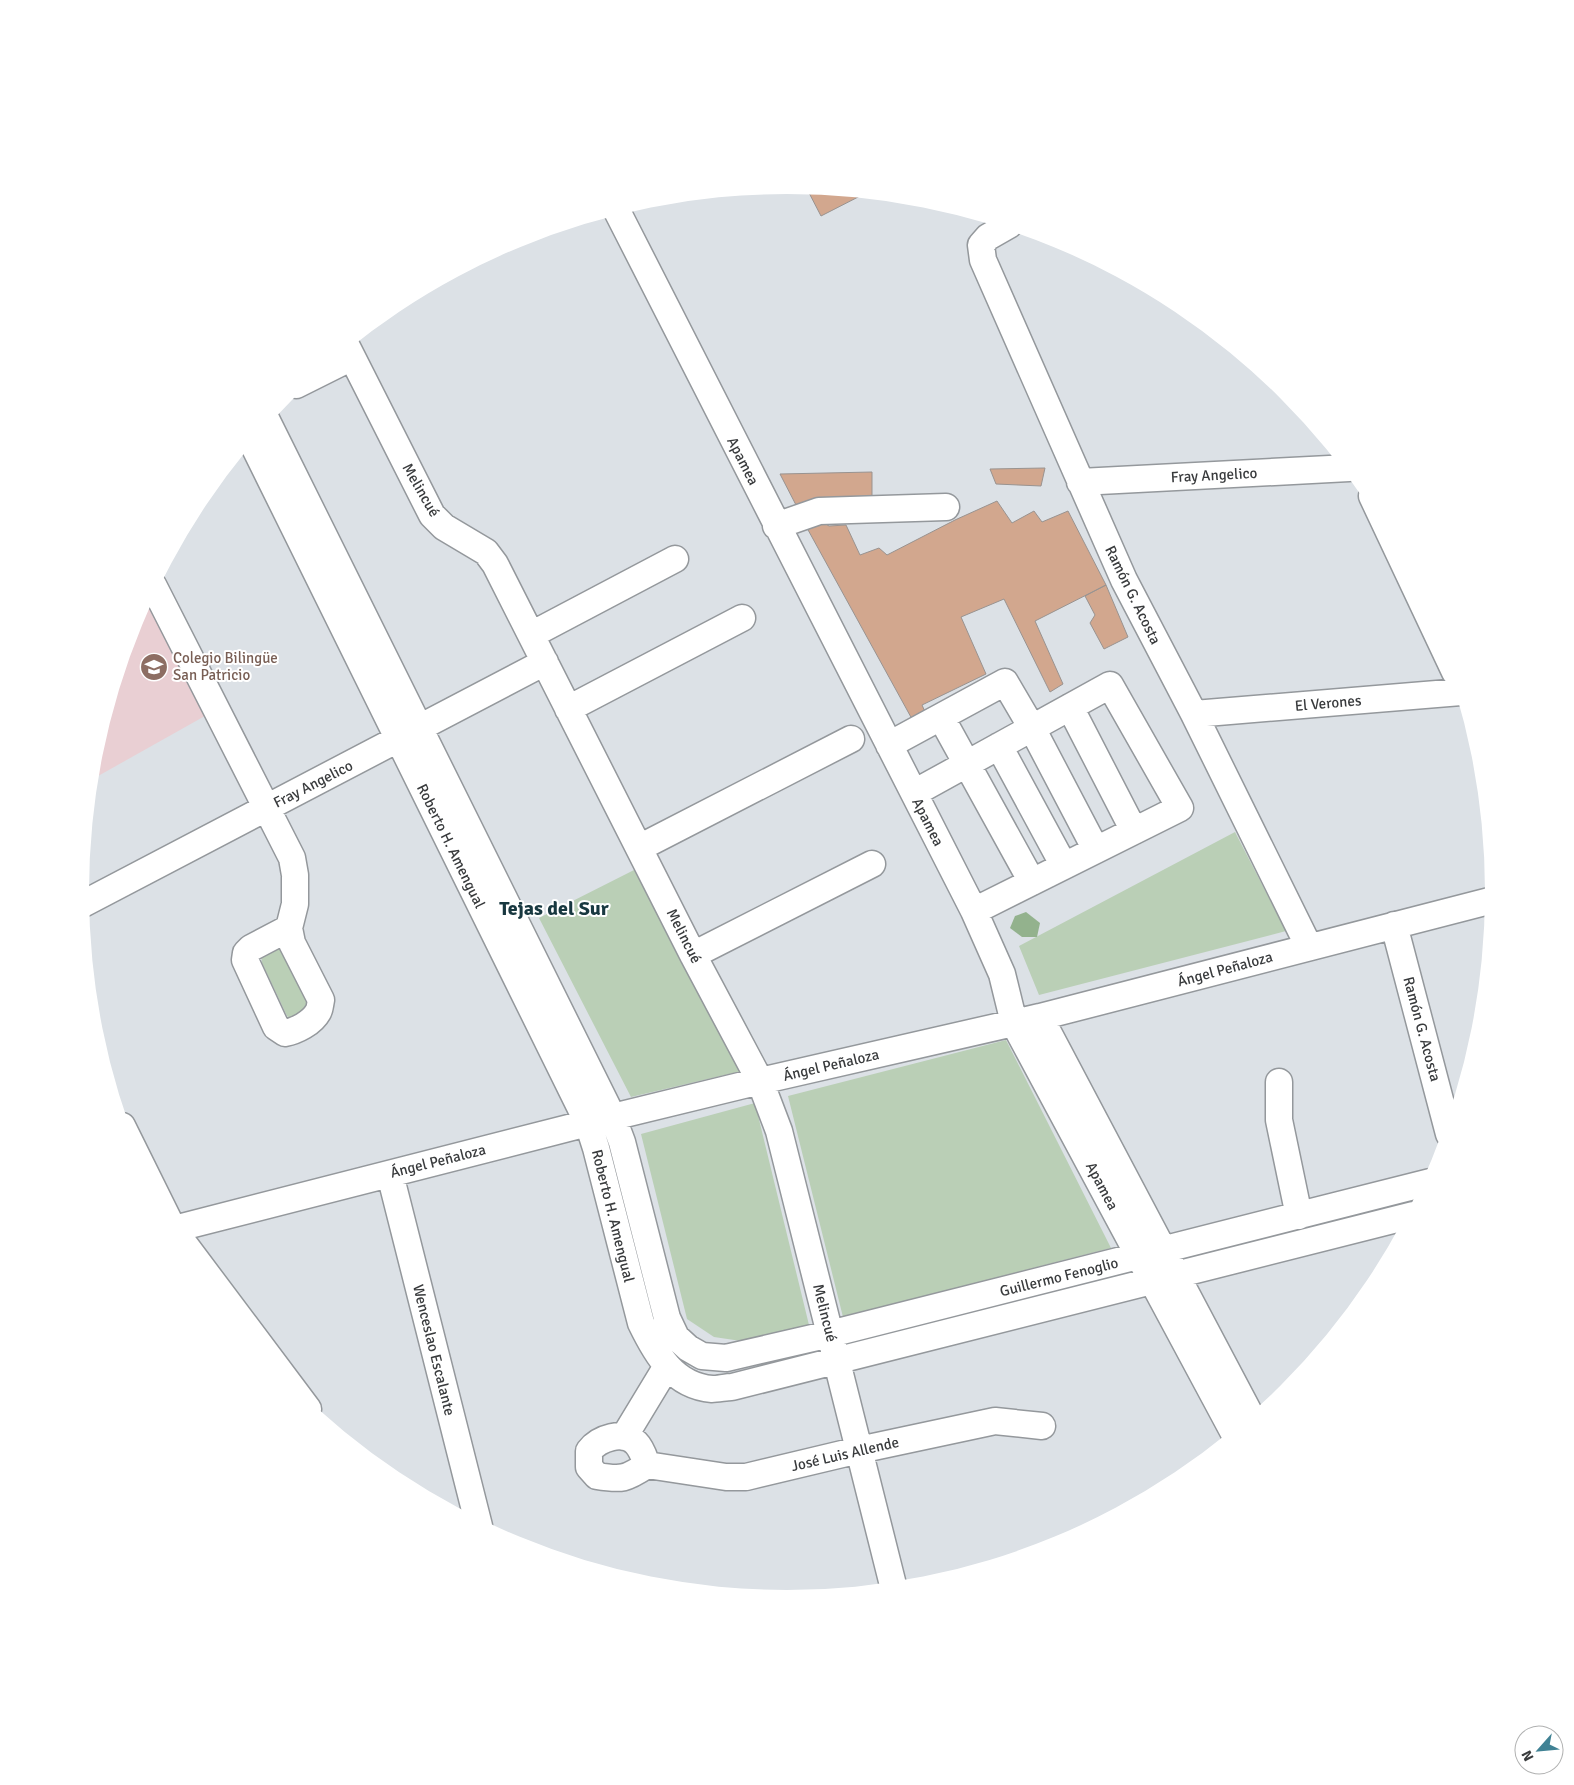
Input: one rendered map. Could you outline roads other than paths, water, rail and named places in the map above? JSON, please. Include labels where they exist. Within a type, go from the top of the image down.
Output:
[{"type":"street","name":"Apamea","points":[[619,215],[974,911],[1002,974],[1014,1023],[1164,1278],[1250,1415]]},
{"type":"street","name":"Ramón G. Acosta","points":[[998,231],[981,245],[983,260],[1124,580],[1194,714],[1309,947]]},
{"type":"street","name":"Melincué","points":[[349,351],[432,515],[444,527],[486,552],[495,564],[693,955],[760,1081],[779,1130],[892,1582]]},
{"type":"street","name":"Roberto H. Amengual","points":[[269,425],[588,1123],[641,1323],[651,1345],[670,1369]]},
{"type":"street","name":"Roberto H. Amengual","points":[[253,443],[613,1118],[622,1142],[667,1318],[676,1337],[688,1348]]},
{"type":"street","name":"Fray Angelico","points":[[1080,482],[1342,468]]},
{"type":"street","points":[[776,526],[819,511],[946,507]]},
{"type":"street","points":[[531,636],[675,559]]},
{"type":"street","points":[[157,592],[292,858],[295,875],[295,904],[289,928]]},
{"type":"street","points":[[568,709],[742,618]]},
{"type":"street","name":"Fray Angelico","points":[[89,901],[545,662]]},
{"type":"street","points":[[889,746],[1005,682],[1032,728],[1096,850]]},
{"type":"street","points":[[914,794],[1110,685],[1180,808],[974,911]]},
{"type":"street","name":"El Verones","points":[[1194,714],[1455,692]]},
{"type":"street","points":[[1070,707],[1134,831]]},
{"type":"street","points":[[940,717],[1032,882]]},
{"type":"street","points":[[639,848],[851,739]]},
{"type":"street","points":[[1000,746],[1064,866]]},
{"type":"street","points":[[693,955],[872,864]]},
{"type":"street","name":"Ángel Peñaloza","points":[[175,1229],[588,1123],[760,1081],[1040,1017],[1485,902]]},
{"type":"street","name":"Ramón G. Acosta","points":[[1394,925],[1446,1122]]},
{"type":"street","name":"Apamea","points":[[1040,1017],[1151,1254]]},
{"type":"street","points":[[1278,1082],[1279,1120],[1299,1216]]},
{"type":"street","name":"Wenceslao Escalante","points":[[390,1174],[477,1519]]},
{"type":"street","name":"Guillermo Fenoglio","points":[[688,1348],[702,1356],[726,1358],[1151,1254],[1421,1184]]},
{"type":"street","name":"Guillermo Fenoglio","points":[[670,1369],[690,1383],[712,1389],[732,1387],[1405,1217]]},
{"type":"street","points":[[196,1264],[253,1342]]},
{"type":"street","name":"Apamea","points":[[1164,1278],[1232,1429]]},
{"type":"street","points":[[624,1437],[670,1369]]},
{"type":"street","name":"José Luis Allende","points":[[647,1465],[726,1477],[746,1477],[859,1450],[995,1421],[1042,1426]]},
{"type":"street","points":[[612,1437],[624,1437],[634,1441],[641,1449],[647,1465],[630,1476],[617,1479],[597,1476],[589,1467],[589,1451],[595,1443],[612,1437]]},
{"type":"place","name":"Colegio Bilingüe San Patricio","points":[[154,667]]},
{"type":"district","name":"Tejas del Sur","points":[[554,908]]}]
